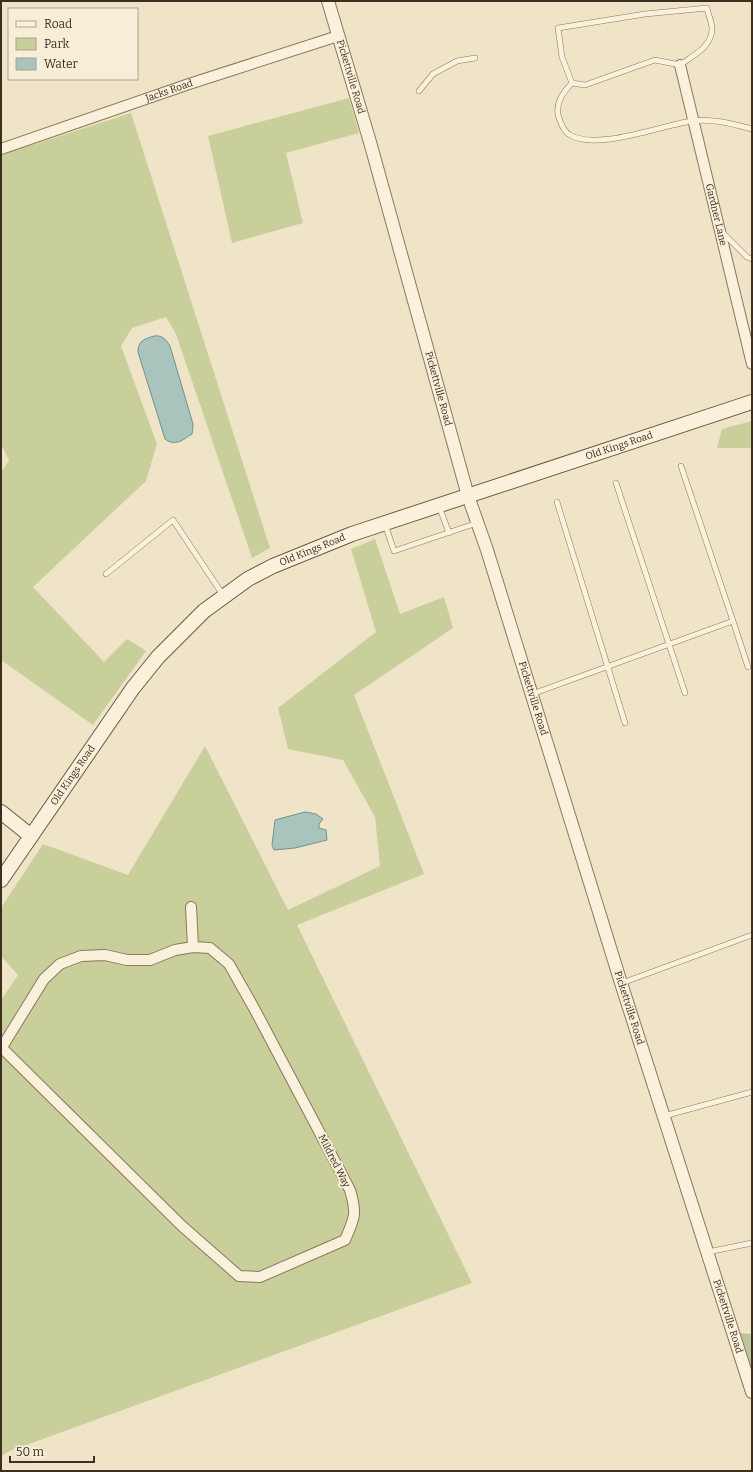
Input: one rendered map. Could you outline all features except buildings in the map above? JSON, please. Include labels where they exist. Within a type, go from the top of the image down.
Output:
[{"type":"main road","name":"Old Kings Road","points":[[1,880],[133,688],[158,657],[184,629],[224,596],[272,566],[314,548],[439,505],[752,402]]},
{"type":"main road","points":[[1,812],[31,836]]},
{"type":"street","name":"Pickettville Road","points":[[328,1],[372,150],[468,496],[478,523],[706,1252],[752,1392]]},
{"type":"street","name":"Jacks Road","points":[[1,149],[189,84],[338,36]]},
{"type":"street","name":"Gardner Lane","points":[[680,65],[752,364]]},
{"type":"street","points":[[192,907],[193,947]]},
{"type":"street","name":"Mildred Way","points":[[193,947],[210,948],[229,964],[255,1010],[350,1190],[355,1208],[352,1224],[344,1240],[260,1276],[239,1276],[182,1226],[1,1047],[44,979],[60,964],[81,956],[105,955],[128,960],[150,960],[175,950],[193,947]]},
{"type":"lane","points":[[707,8],[712,29],[708,41],[701,50],[680,65],[655,60],[585,86],[572,83],[562,57],[558,28],[645,14],[707,8]]},
{"type":"lane","points":[[419,91],[433,74],[457,61],[475,58]]},
{"type":"lane","points":[[572,83],[564,91],[559,102],[558,114],[562,126],[569,134],[577,138],[609,139],[646,133],[693,120],[722,121],[752,128]]},
{"type":"lane","points":[[719,228],[735,246],[747,257],[752,259]]},
{"type":"lane","points":[[682,466],[748,668]]},
{"type":"lane","points":[[616,483],[685,693]]},
{"type":"lane","points":[[557,502],[625,723]]},
{"type":"lane","points":[[439,505],[449,533]]},
{"type":"lane","points":[[106,574],[173,520],[224,596]]},
{"type":"lane","points":[[385,523],[394,551],[478,523]]},
{"type":"lane","points":[[531,694],[733,621]]},
{"type":"lane","points":[[621,983],[752,935]]},
{"type":"lane","points":[[663,1116],[752,1092]]},
{"type":"lane","points":[[706,1252],[752,1244]]},
{"type":"green space","points":[[349,98],[359,133],[286,153],[303,223],[232,243],[208,136]]},
{"type":"green space","points":[[131,113],[270,548],[252,558],[176,334],[166,317],[132,328],[121,346],[157,444],[146,481],[33,587],[104,662],[127,639],[146,651],[93,725],[1,660],[1,472],[9,461],[1,444],[1,155]]},
{"type":"green space","points":[[752,421],[752,448],[717,448],[722,429]]},
{"type":"green space","points":[[375,539],[400,614],[444,597],[453,628],[354,695],[424,874],[297,925],[472,1283],[10,1451],[1,1456],[1,1000],[18,975],[1,956],[1,908],[43,844],[128,875],[205,746],[288,910],[380,866],[375,817],[343,760],[288,749],[278,708],[376,632],[351,549]]},
{"type":"green space","points":[[739,1333],[752,1334],[752,1371]]},
{"type":"water","points":[[154,336],[164,338],[170,346],[193,424],[192,434],[176,443],[165,439],[138,352],[141,342]]},
{"type":"water","points":[[305,812],[316,814],[323,819],[319,824],[319,828],[326,830],[327,840],[295,848],[274,850],[272,845],[275,820]]}]
